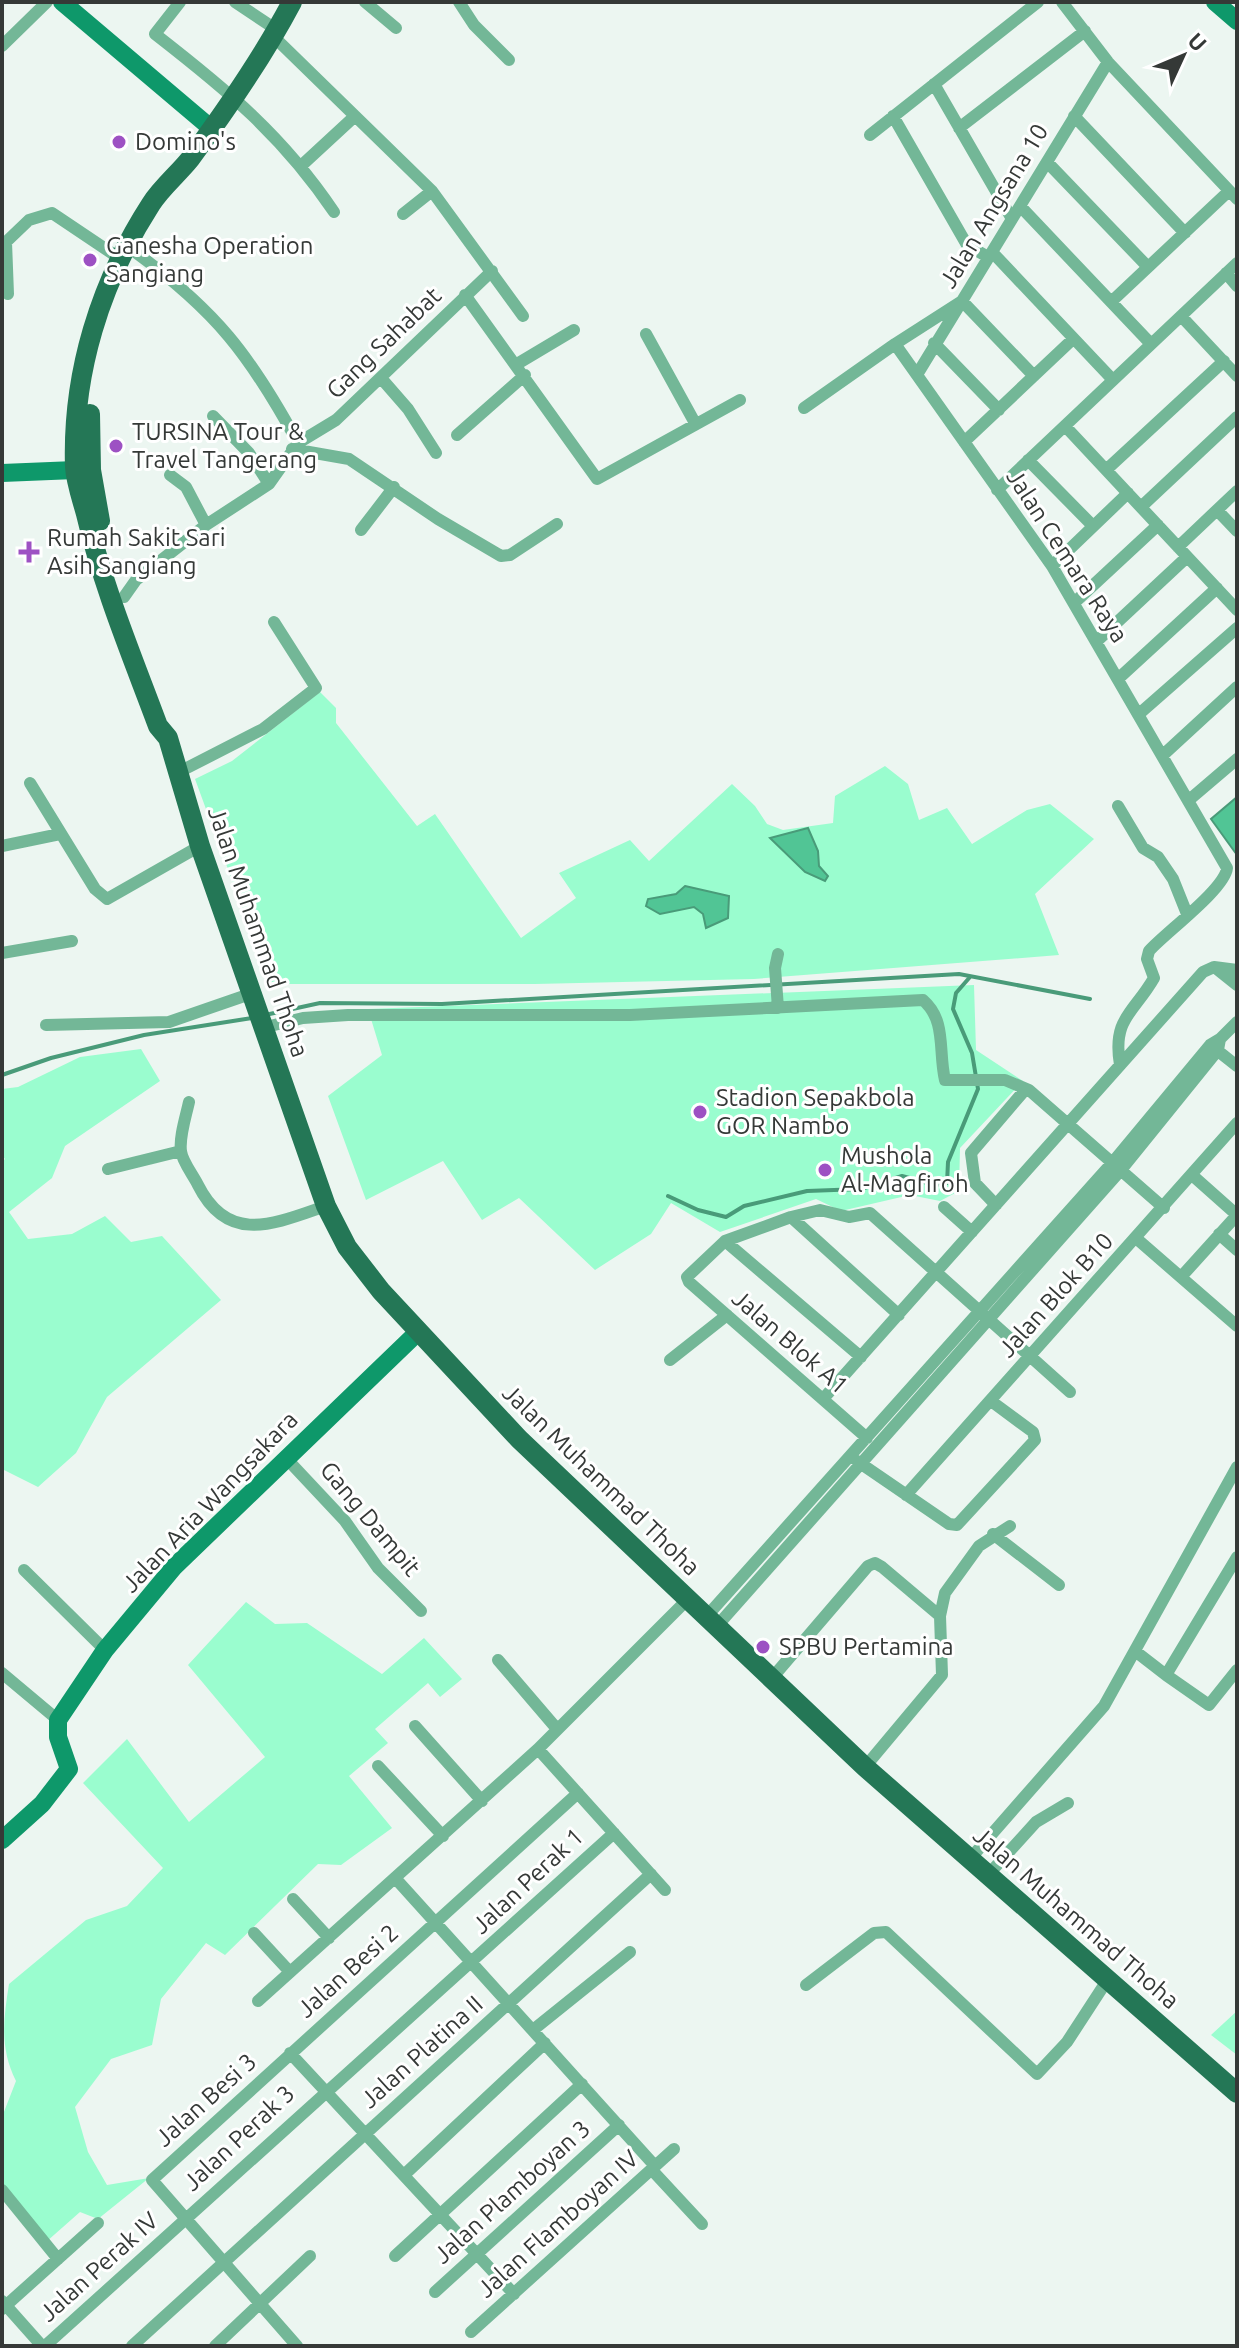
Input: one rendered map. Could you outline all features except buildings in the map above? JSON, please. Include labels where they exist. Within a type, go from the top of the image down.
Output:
[{"type":"main road","name":"Jalan Muhammad Thoha","points":[[292,2],[212,129],[169,186],[166,201],[127,255],[105,322],[84,407],[75,470],[158,726],[168,738],[250,995],[326,1206],[347,1247],[418,1332],[519,1439],[865,1767],[1237,2093]]},
{"type":"main road","name":"Jalan Muhammad Thoha","points":[[84,407],[99,547],[124,597],[171,724],[168,738]]},
{"type":"street","points":[[2,46],[47,2]]},
{"type":"street","points":[[62,2],[212,129]]},
{"type":"street","points":[[180,2],[155,34],[234,96],[302,165],[334,212]]},
{"type":"street","points":[[235,2],[275,33],[354,117],[432,191],[523,316]]},
{"type":"street","points":[[365,2],[396,28]]},
{"type":"street","points":[[459,2],[474,25],[509,60]]},
{"type":"street","points":[[870,135],[1038,2]]},
{"type":"street","points":[[1062,2],[1108,62],[1233,195],[1185,233],[1111,302]]},
{"type":"street","points":[[1215,2],[1237,21]]},
{"type":"street","points":[[959,128],[1085,31]]},
{"type":"street","name":"Jalan Angsana 10","points":[[918,373],[1108,62]]},
{"type":"street","points":[[934,84],[1012,219]]},
{"type":"street","points":[[893,116],[967,245],[990,255],[1113,380]]},
{"type":"street","points":[[1074,116],[1185,233]]},
{"type":"street","points":[[302,165],[354,117]]},
{"type":"street","points":[[1047,162],[1148,267]]},
{"type":"street","points":[[403,214],[432,191]]},
{"type":"street","points":[[1020,206],[1151,344]]},
{"type":"street","points":[[8,294],[6,242],[29,220],[52,213],[127,255],[197,300],[238,343],[295,446],[349,459],[438,519],[501,556],[510,555],[557,524]]},
{"type":"street","points":[[997,490],[1237,263]]},
{"type":"street","name":"Gang Sahabat","points":[[124,597],[136,580],[206,525],[269,484],[280,473],[295,446],[336,420],[492,271]]},
{"type":"street","points":[[1226,273],[1237,286]]},
{"type":"street","points":[[465,295],[597,479],[740,400]]},
{"type":"street","points":[[804,408],[962,301],[1034,376]]},
{"type":"street","points":[[1181,316],[1237,376]]},
{"type":"street","points":[[457,435],[521,369],[574,330]]},
{"type":"street","points":[[646,334],[695,423]]},
{"type":"street","points":[[964,442],[1073,339]]},
{"type":"street","points":[[934,343],[999,410]]},
{"type":"street","name":"Jalan Cemara Raya","points":[[895,344],[1052,566],[1227,871],[1187,914]]},
{"type":"street","points":[[1106,470],[1224,361]]},
{"type":"street","points":[[381,378],[408,409],[436,453]]},
{"type":"street","points":[[213,416],[249,453],[269,484]]},
{"type":"street","points":[[1141,507],[1237,417]]},
{"type":"street","points":[[1065,426],[1237,610]]},
{"type":"street","points":[[1028,460],[1093,526]]},
{"type":"street","points":[[2,473],[75,470]]},
{"type":"street","points":[[170,475],[186,487],[206,525]]},
{"type":"street","points":[[361,530],[394,487]]},
{"type":"street","points":[[1097,641],[1237,491]]},
{"type":"street","points":[[1052,566],[1128,493]]},
{"type":"street","points":[[1217,510],[1237,531]]},
{"type":"street","points":[[1074,603],[1158,525]]},
{"type":"street","points":[[1119,678],[1217,588]]},
{"type":"street","points":[[179,772],[263,729],[316,688],[274,622]]},
{"type":"street","points":[[1139,714],[1237,628]]},
{"type":"street","points":[[1163,755],[1237,687]]},
{"type":"street","points":[[1189,800],[1237,759]]},
{"type":"street","points":[[30,783],[95,889],[107,899],[200,846]]},
{"type":"street","points":[[1118,806],[1143,848],[1158,857],[1173,879],[1187,914],[1149,951],[1147,959],[1154,978],[1123,1018],[1118,1034],[1120,1065]]},
{"type":"street","points":[[2,846],[60,834]]},
{"type":"street","points":[[2,953],[72,941]]},
{"type":"street","points":[[778,954],[778,1008]]},
{"type":"street","points":[[1214,967],[1237,985]]},
{"type":"street","points":[[823,1399],[1203,972],[1214,967],[1237,970]]},
{"type":"street","points":[[46,1025],[169,1022],[250,995]]},
{"type":"street","points":[[261,1025],[348,1015],[535,1017],[923,1000],[933,1008],[939,1022],[945,1080],[1005,1080],[1024,1091],[1029,1090],[1164,1208]]},
{"type":"street","points":[[712,1622],[1116,1166],[1237,1022]]},
{"type":"street","points":[[1216,1045],[1237,1066]]},
{"type":"street","points":[[996,1205],[975,1182],[971,1153],[1024,1091]]},
{"type":"street","points":[[189,1102],[181,1151],[204,1198],[222,1218],[238,1225],[280,1222],[326,1206]]},
{"type":"street","name":"Jalan Blok B10","points":[[906,1495],[1192,1175],[1232,1139],[1237,1123]]},
{"type":"street","points":[[108,1169],[181,1151]]},
{"type":"street","points":[[1181,1277],[1237,1215],[1192,1175]]},
{"type":"street","points":[[944,1207],[972,1232]]},
{"type":"street","points":[[861,1357],[725,1241],[820,1210],[849,1217],[870,1213],[1070,1392]]},
{"type":"street","points":[[791,1217],[899,1315]]},
{"type":"street","points":[[1219,1234],[1237,1250]]},
{"type":"street","points":[[1137,1239],[1237,1326]]},
{"type":"street","name":"Jalan Blok A1","points":[[725,1241],[687,1277],[867,1438]]},
{"type":"street","points":[[670,1360],[727,1315]]},
{"type":"street","points":[[856,1460],[867,1438],[984,1315]]},
{"type":"street","name":"Jalan Aria Wangsakara","points":[[58,1720],[105,1650],[174,1567],[418,1332]]},
{"type":"street","points":[[856,1460],[949,1524],[957,1525],[966,1519],[1035,1440],[1033,1432],[991,1401]]},
{"type":"street","name":"Gang Dampit","points":[[285,1457],[345,1521],[378,1568],[421,1611]]},
{"type":"street","points":[[970,1859],[1104,1706],[1237,1467]]},
{"type":"street","points":[[865,1767],[942,1675],[940,1616],[949,1587],[979,1546],[993,1534],[1010,1526]]},
{"type":"street","points":[[993,1534],[1059,1585]]},
{"type":"street","points":[[1166,1675],[1237,1557]]},
{"type":"street","points":[[772,1678],[868,1566],[875,1563],[940,1616]]},
{"type":"street","points":[[24,1570],[105,1650]]},
{"type":"street","points":[[258,2001],[538,1749],[687,1600]]},
{"type":"street","points":[[1135,1651],[1209,1705],[1237,1670]]},
{"type":"street","points":[[498,1660],[557,1729]]},
{"type":"street","points":[[2,1673],[58,1720],[58,1737],[69,1769],[42,1804],[2,1840]]},
{"type":"street","points":[[415,1726],[482,1801]]},
{"type":"street","points":[[538,1749],[665,1890]]},
{"type":"street","points":[[378,1766],[443,1836]]},
{"type":"street","name":"Jalan Besi 2","points":[[290,2053],[578,1793]]},
{"type":"street","points":[[988,1875],[1036,1822],[1068,1803]]},
{"type":"street","name":"Jalan Perak 1","points":[[325,2090],[614,1833]]},
{"type":"street","name":"Jalan Platina II","points":[[132,2346],[651,1874]]},
{"type":"street","points":[[396,1879],[619,2125],[702,2224]]},
{"type":"street","points":[[293,1899],[329,1938]]},
{"type":"street","points":[[806,1985],[874,1933],[886,1932],[1037,2074],[1067,2042],[1108,1979]]},
{"type":"street","points":[[254,1933],[290,1972]]},
{"type":"street","points":[[533,2030],[630,1952]]},
{"type":"street","points":[[404,2175],[545,2043]]},
{"type":"street","points":[[290,2053],[514,2294]]},
{"type":"street","name":"Jalan Besi 3","points":[[184,2220],[152,2180],[290,2053]]},
{"type":"street","points":[[395,2256],[582,2084]]},
{"type":"street","name":"Jalan Perak 3","points":[[184,2220],[325,2090]]},
{"type":"street","name":"Jalan Plamboyan 3","points":[[435,2292],[619,2125]]},
{"type":"street","name":"Jalan Flamboyan IV","points":[[471,2332],[674,2149]]},
{"type":"street","points":[[2,2190],[58,2259]]},
{"type":"street","points":[[184,2220],[298,2345]]},
{"type":"street","name":"Jalan Perak IV","points":[[43,2346],[184,2220]]},
{"type":"street","points":[[43,2346],[3,2305],[98,2223]]},
{"type":"street","points":[[215,2346],[310,2256]]},
{"type":"shaded area","points":[[320,692],[336,708],[336,723],[417,826],[435,814],[521,938],[576,898],[559,873],[630,840],[649,861],[732,784],[755,806],[767,824],[783,830],[833,823],[835,796],[885,766],[908,784],[919,820],[947,808],[972,844],[1027,810],[1050,804],[1094,839],[1035,894],[1059,955],[754,979],[535,984],[270,984],[195,779],[232,761]]},
{"type":"shaded area","points":[[1237,797],[1237,855],[1211,819]]},
{"type":"shaded area","points":[[808,828],[818,851],[819,866],[828,876],[825,881],[805,872],[770,838]]},
{"type":"shaded area","points":[[685,886],[729,896],[728,918],[706,928],[703,914],[694,907],[660,914],[646,906],[648,899],[676,894]]},
{"type":"shaded area","points":[[974,985],[976,1050],[1023,1081],[960,1148],[959,1191],[940,1201],[910,1195],[841,1211],[816,1199],[720,1232],[671,1203],[651,1234],[595,1270],[519,1198],[482,1220],[443,1161],[366,1200],[328,1096],[382,1055],[368,1009]]},
{"type":"shaded area","points":[[141,1049],[160,1081],[65,1146],[52,1178],[9,1212],[28,1239],[72,1234],[105,1216],[131,1242],[162,1236],[221,1300],[107,1397],[76,1453],[38,1487],[2,1469],[2,1162],[5,1159],[2,1155],[2,1089],[18,1087],[80,1057]]},
{"type":"shaded area","points":[[246,1602],[275,1624],[307,1623],[382,1674],[424,1638],[462,1679],[440,1697],[428,1683],[375,1729],[388,1743],[349,1776],[392,1828],[341,1865],[318,1864],[225,1955],[206,1943],[161,1999],[152,2045],[111,2059],[75,2107],[88,2152],[107,2185],[149,2178],[98,2219],[80,2212],[46,2242],[2,2182],[2,2117],[16,2081],[7,2058],[4,2034],[9,1984],[86,1920],[127,1906],[163,1868],[83,1783],[127,1739],[189,1822],[265,1757],[188,1665]]},
{"type":"shaded area","points":[[1237,2011],[1237,2055],[1211,2035]]},
{"type":"waterway","points":[[265,1015],[320,1003],[442,1004],[959,974],[1090,999]]},
{"type":"waterway","points":[[668,1196],[698,1210],[726,1217],[744,1206],[807,1191],[861,1189],[902,1176],[935,1185],[947,1183],[948,1162],[978,1089],[972,1053],[953,1009],[956,993],[970,977]]},
{"type":"waterway","points":[[2,1075],[51,1058],[144,1035],[252,1018]]},
{"type":"place","name":"Domino's","points":[[119,142]]},
{"type":"place","name":"Ganesha Operation Sangiang","points":[[90,260]]},
{"type":"place","name":"TURSINA Tour & Travel Tangerang","points":[[116,446]]},
{"type":"place","name":"Rumah Sakit Sari Asih Sangiang","points":[[29,552]]},
{"type":"place","name":"Stadion Sepakbola GOR Nambo","points":[[700,1112]]},
{"type":"place","name":"Mushola Al-Magfiroh","points":[[825,1170]]},
{"type":"place","name":"SPBU Pertamina","points":[[763,1647]]}]
